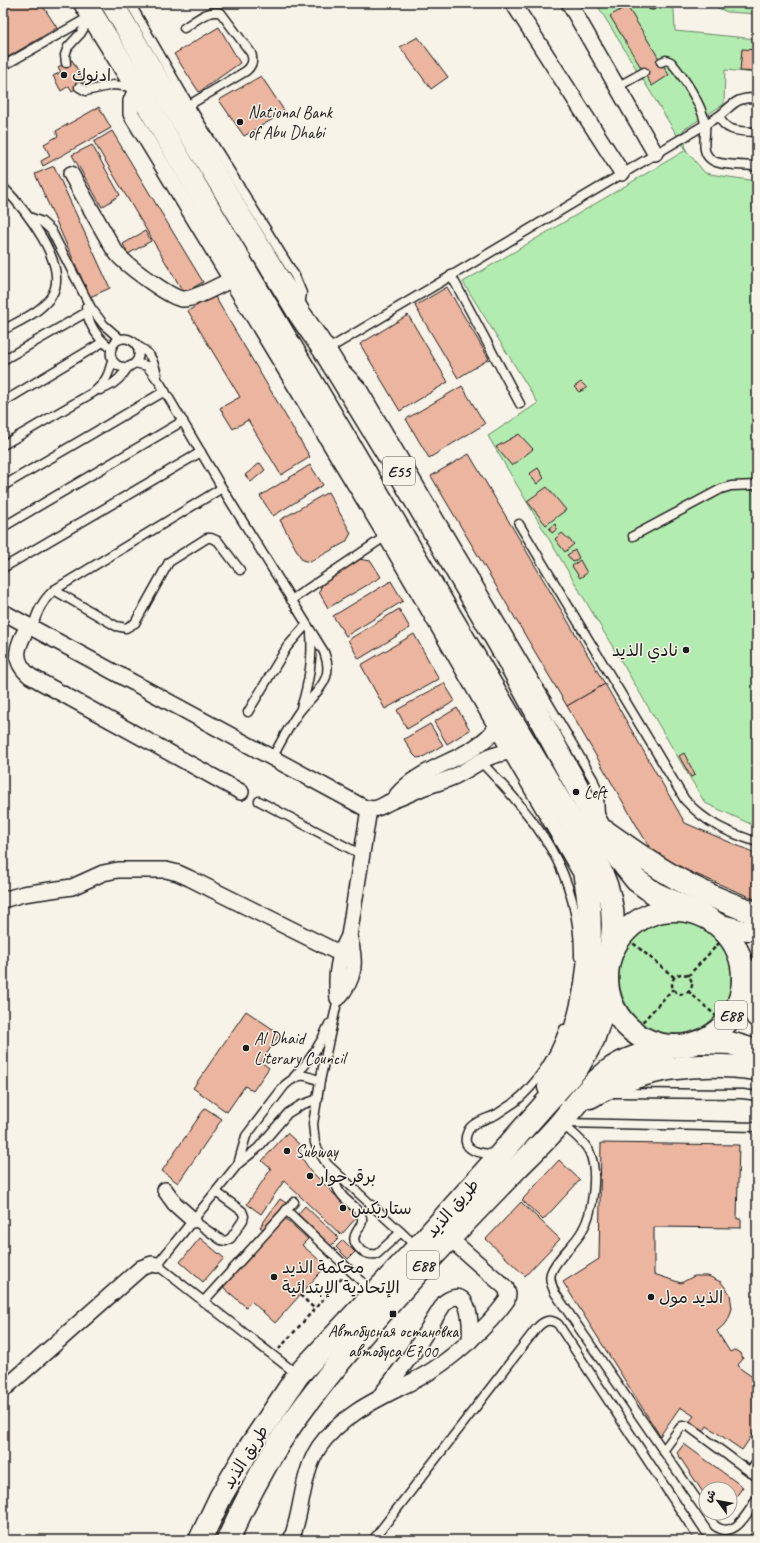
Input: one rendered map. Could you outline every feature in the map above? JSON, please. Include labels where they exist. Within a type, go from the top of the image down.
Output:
[{"type":"highway","name":"E55","points":[[112,3],[299,313],[325,351],[405,482],[500,645],[599,827],[620,860],[636,880],[660,896],[714,926]]},
{"type":"highway","name":"E55","points":[[84,8],[137,87],[594,857],[607,886],[611,904],[613,924],[610,955]]},
{"type":"highway","points":[[528,1122],[557,1074],[572,1040],[582,1008],[588,976],[589,909],[575,827],[552,822]]},
{"type":"highway","points":[[599,827],[663,870],[690,886],[727,903],[757,914]]},
{"type":"highway","name":"E88","points":[[671,909],[687,910],[728,934],[742,963],[750,974],[734,1011],[722,1021],[713,1034],[698,1042],[674,1046],[662,1045],[645,1040],[636,1028],[619,1019],[611,1004],[607,987],[607,965],[610,955],[618,940],[626,937],[628,928],[640,918],[655,912],[671,909]]},
{"type":"highway","points":[[750,974],[751,1006],[757,1016]]},
{"type":"highway","name":"طريق الذيد","points":[[200,1540],[221,1496],[250,1447],[298,1375],[418,1247],[499,1154],[578,1067],[593,1040],[601,1016],[607,987]]},
{"type":"highway","points":[[698,1042],[730,1043],[757,1051]]},
{"type":"highway","name":"طريق الذيد","points":[[228,1540],[241,1510],[269,1460],[296,1419],[329,1375],[377,1316],[449,1238],[561,1123],[586,1091],[609,1070],[646,1053],[674,1046]]},
{"type":"highway","points":[[561,1123],[589,1098],[630,1078],[662,1070],[700,1065],[732,1065],[757,1069]]},
{"type":"street","points":[[513,3],[622,173]]},
{"type":"street","points":[[569,3],[655,153]]},
{"type":"street","points":[[137,87],[131,101],[131,114],[386,536],[585,880]]},
{"type":"street","points":[[71,174],[113,248],[121,258],[132,268],[172,296],[181,299],[190,299],[231,280]]},
{"type":"street","points":[[3,612],[363,808],[376,809],[382,807],[393,800],[406,786],[417,778],[443,763],[477,755],[512,752]]},
{"type":"street","points":[[31,627],[20,641],[17,656],[24,670],[30,676],[241,792]]},
{"type":"street","points":[[477,755],[496,726]]},
{"type":"street","points":[[337,1001],[337,976],[341,954],[349,936],[369,809]]},
{"type":"street","points":[[3,900],[23,894],[72,887],[111,871],[172,871],[189,878],[341,954]]},
{"type":"street","points":[[714,926],[757,931]]},
{"type":"street","points":[[337,1001],[348,985],[353,969],[353,952],[349,936]]},
{"type":"street","points":[[165,1190],[175,1204],[193,1220]]},
{"type":"street","points":[[291,1540],[296,1525],[308,1471],[319,1448],[336,1428],[380,1396],[422,1376],[451,1356],[470,1341],[507,1300],[508,1294],[506,1288],[449,1238]]},
{"type":"street","points":[[3,1390],[141,1268],[152,1264],[156,1266]]},
{"type":"street","points":[[380,1396],[413,1353],[445,1302],[450,1299],[455,1297],[461,1298],[466,1304],[471,1322],[470,1341]]},
{"type":"lane","points":[[130,3],[189,105],[295,276],[302,293],[299,313]]},
{"type":"lane","points":[[66,63],[65,55],[68,47],[81,33],[84,8]]},
{"type":"lane","points":[[3,66],[84,8]]},
{"type":"lane","points":[[184,28],[210,12],[221,13],[251,53],[253,58],[250,68],[246,71],[189,105]]},
{"type":"lane","points":[[661,62],[668,60],[673,64],[698,102],[706,124],[705,151],[708,157],[719,163],[757,166]]},
{"type":"lane","points":[[617,87],[644,72]]},
{"type":"lane","points":[[78,87],[86,91],[121,84],[137,87]]},
{"type":"lane","points":[[325,351],[679,138],[706,124],[719,116],[733,102],[740,99],[757,98]]},
{"type":"lane","points":[[719,116],[724,126],[730,129],[757,132]]},
{"type":"lane","points":[[3,187],[17,201],[47,245],[56,271],[56,283],[53,294],[46,304],[3,330]]},
{"type":"lane","points":[[29,217],[42,222],[54,234],[96,317],[120,339]]},
{"type":"lane","points":[[451,275],[520,404]]},
{"type":"lane","points":[[86,298],[87,312],[94,331],[103,342],[111,348]]},
{"type":"lane","points":[[3,360],[87,312]]},
{"type":"lane","points":[[3,445],[117,380],[132,365],[138,358],[139,352],[133,341],[120,339],[115,342],[111,348],[110,354],[112,360],[117,365],[122,367],[132,365],[141,364],[147,366],[160,382],[222,488],[324,652],[327,660],[328,669],[322,685],[300,711],[272,758]]},
{"type":"lane","points":[[3,402],[103,342]]},
{"type":"lane","points":[[137,346],[147,352],[150,356],[160,382]]},
{"type":"lane","points":[[94,392],[103,384],[110,373],[112,360]]},
{"type":"lane","points":[[3,486],[165,391]]},
{"type":"lane","points":[[3,527],[183,421]]},
{"type":"lane","points":[[3,568],[201,452]]},
{"type":"lane","points":[[633,536],[721,490],[731,486],[757,485]]},
{"type":"lane","points":[[31,627],[38,609],[54,590],[222,488]]},
{"type":"lane","points":[[519,524],[685,800],[700,815],[716,826],[757,842]]},
{"type":"lane","points":[[291,600],[386,536]]},
{"type":"lane","points":[[54,590],[116,626],[126,628],[131,626],[138,619],[162,572],[169,562],[204,540],[211,538],[218,541],[240,570]]},
{"type":"lane","points":[[248,712],[287,647],[306,624]]},
{"type":"lane","points":[[300,711],[310,672],[312,648],[311,632]]},
{"type":"lane","points":[[477,755],[525,810],[548,841],[556,855],[568,886],[572,902],[578,936],[579,964]]},
{"type":"lane","points":[[259,801],[362,856]]},
{"type":"lane","points":[[238,1164],[243,1143],[250,1130],[285,1085],[302,1069],[317,1049],[326,1031],[337,1001]]},
{"type":"lane","points":[[337,1001],[320,1081],[314,1124],[316,1143],[322,1157],[331,1168],[418,1247]]},
{"type":"lane","points":[[499,1154],[475,1152],[468,1143],[468,1132],[476,1123],[496,1114],[514,1102],[530,1087],[544,1070],[555,1051],[568,1020]]},
{"type":"lane","points":[[292,1079],[298,1076],[309,1076],[320,1081]]},
{"type":"lane","points":[[598,1093],[743,1094],[757,1096]]},
{"type":"lane","points":[[298,1375],[156,1266],[238,1164],[258,1148],[288,1113],[301,1105],[318,1100]]},
{"type":"lane","points":[[561,1123],[757,1127]]},
{"type":"lane","points":[[561,1123],[582,1142],[589,1152],[593,1163],[592,1202],[589,1217],[582,1231],[556,1265],[551,1274],[550,1284],[712,1522],[719,1529],[729,1530],[738,1525],[757,1499]]},
{"type":"lane","points":[[331,1168],[340,1193],[361,1215],[362,1221],[354,1236],[354,1241],[361,1250],[368,1254],[377,1254],[401,1232]]},
{"type":"lane","points":[[193,1220],[221,1240],[226,1241],[231,1238],[244,1220],[244,1216],[242,1211],[216,1192]]},
{"type":"lane","points":[[203,1302],[294,1202]]},
{"type":"lane","points":[[286,1210],[374,1293]]},
{"type":"lane","points":[[373,1540],[536,1329],[544,1321],[549,1320],[558,1324],[700,1540]]},
{"type":"lane","points":[[663,1451],[680,1428],[682,1426],[688,1426],[754,1474],[757,1462]]},
{"type":"lane","points":[[753,1540],[757,1534]]},
{"type":"path","points":[[636,1028],[623,1004],[617,985],[618,964],[626,937],[653,922],[668,918],[683,918],[698,921],[711,929],[714,926]]},
{"type":"path","points":[[688,976],[714,926]]},
{"type":"path","points":[[636,1028],[666,1035],[680,1036],[701,1030],[722,1021],[730,1000],[735,980],[734,965],[730,952],[714,926]]},
{"type":"path","points":[[626,937],[674,977]]},
{"type":"path","points":[[679,974],[688,976],[692,983],[688,991],[680,993],[673,989],[672,984],[674,977],[679,974]]},
{"type":"path","points":[[636,1028],[673,989]]},
{"type":"path","points":[[688,991],[722,1021]]},
{"type":"path","points":[[273,1356],[350,1270]]},
{"type":"path","points":[[300,1295],[315,1309]]},
{"type":"green space","points":[[596,3],[670,3],[674,10],[675,31],[757,39],[757,50],[741,71],[757,73],[725,70],[724,104],[683,130],[686,150]]},
{"type":"green space","points":[[707,3],[757,3],[757,14],[727,12]]},
{"type":"green space","points":[[686,150],[705,173],[757,181],[757,827],[705,803],[488,436],[538,403],[463,282]]},
{"type":"green space","points":[[676,920],[698,924],[716,937],[729,955],[733,977],[729,999],[716,1017],[698,1030],[676,1034],[654,1030],[636,1017],[623,999],[619,977],[623,955],[636,937],[654,924]]},
{"type":"building","points":[[3,3],[41,3],[57,28],[3,60]]},
{"type":"building","points":[[627,6],[669,75],[652,86],[610,16]]},
{"type":"building","points":[[219,27],[240,63],[199,92],[174,54]]},
{"type":"building","points":[[418,37],[448,77],[431,89],[400,47]]},
{"type":"building","points":[[742,49],[757,50],[757,72],[740,71]]},
{"type":"building","points":[[72,60],[85,83],[72,91],[69,86],[61,91],[53,76],[61,72],[58,67]]},
{"type":"building","points":[[261,76],[285,112],[244,136],[219,100]]},
{"type":"building","points":[[99,107],[111,128],[43,166],[41,161],[50,156],[44,144],[58,136],[56,131]]},
{"type":"building","points":[[112,131],[203,282],[184,293],[94,142]]},
{"type":"building","points":[[92,145],[120,195],[102,207],[72,155]]},
{"type":"building","points":[[54,166],[110,288],[90,297],[35,174]]},
{"type":"building","points":[[145,231],[151,241],[128,254],[123,244]]},
{"type":"building","points":[[447,287],[489,359],[458,378],[415,306]]},
{"type":"building","points":[[214,295],[310,457],[281,475],[248,420],[233,429],[220,408],[240,397],[188,311]]},
{"type":"building","points":[[408,315],[448,382],[400,411],[360,344]]},
{"type":"building","points":[[581,382],[587,388],[579,392],[574,387]]},
{"type":"building","points":[[462,386],[485,424],[429,458],[406,419]]},
{"type":"building","points":[[519,434],[533,449],[512,466],[496,447]]},
{"type":"building","points":[[469,454],[605,684],[567,706],[431,476]]},
{"type":"building","points":[[260,463],[265,470],[251,482],[245,475]]},
{"type":"building","points":[[310,465],[323,485],[273,516],[260,496]]},
{"type":"building","points":[[538,468],[544,478],[537,484],[529,474]]},
{"type":"building","points":[[547,487],[566,510],[546,525],[527,501]]},
{"type":"building","points":[[328,492],[351,533],[346,542],[310,562],[302,560],[280,520]]},
{"type":"building","points":[[555,524],[557,529],[552,533],[549,529]]},
{"type":"building","points":[[562,533],[574,544],[565,552],[555,539]]},
{"type":"building","points":[[575,550],[579,558],[573,562],[567,555]]},
{"type":"building","points":[[358,559],[371,561],[381,577],[328,608],[319,592],[324,580]]},
{"type":"building","points":[[580,560],[587,573],[580,578],[572,566]]},
{"type":"building","points":[[391,581],[403,601],[346,636],[333,616]]},
{"type":"building","points":[[399,609],[410,628],[359,659],[348,640]]},
{"type":"building","points":[[414,634],[439,679],[385,709],[361,665]]},
{"type":"building","points":[[444,683],[455,701],[407,729],[397,710]]},
{"type":"building","points":[[605,684],[685,823],[757,854],[757,900],[655,857],[567,706]]},
{"type":"building","points":[[457,708],[470,730],[447,744],[434,722]]},
{"type":"building","points":[[430,724],[443,745],[423,757],[417,758],[404,739]]},
{"type":"building","points":[[684,753],[695,775],[691,777],[679,756]]},
{"type":"building","name":"Al Dhaid Literary Council","points":[[246,1011],[280,1034],[261,1062],[269,1068],[253,1091],[245,1086],[227,1112],[193,1088]]},
{"type":"building","points":[[205,1108],[222,1119],[178,1183],[162,1171]]},
{"type":"building","points":[[287,1133],[299,1144],[302,1158],[310,1170],[357,1217],[341,1235],[284,1181],[261,1214],[247,1204],[271,1169],[262,1161]]},
{"type":"building","name":"الذيد مول","points":[[601,1143],[739,1145],[737,1219],[741,1219],[741,1228],[654,1227],[654,1274],[681,1283],[694,1276],[708,1276],[721,1282],[730,1294],[732,1308],[730,1315],[727,1322],[717,1331],[730,1352],[734,1350],[741,1353],[743,1359],[738,1365],[741,1369],[757,1380],[757,1428],[742,1450],[707,1426],[703,1432],[689,1422],[694,1416],[680,1407],[660,1436],[563,1282],[599,1259]]},
{"type":"building","points":[[559,1160],[580,1180],[543,1220],[522,1200]]},
{"type":"building","points":[[280,1199],[286,1203],[265,1231],[260,1227]]},
{"type":"building","points":[[521,1202],[560,1239],[525,1276],[486,1239]]},
{"type":"building","points":[[305,1206],[339,1238],[331,1246],[298,1214]]},
{"type":"building","name":"محكمة الذيد الإتحادية الإبتدائية","points":[[285,1218],[308,1239],[302,1245],[326,1266],[275,1323],[251,1301],[246,1307],[223,1287]]},
{"type":"building","points":[[200,1238],[224,1258],[203,1282],[180,1262]]},
{"type":"building","points":[[343,1240],[355,1252],[348,1259],[336,1247]]},
{"type":"building","points":[[684,1444],[735,1481],[698,1481],[698,1485],[677,1453]]},
{"type":"building","points":[[738,1483],[743,1487],[738,1494]]},
{"type":"place","name":"ادنوك","points":[[64,75]]},
{"type":"place","name":"National Bank of Abu Dhabi","points":[[240,122]]},
{"type":"place","name":"نادي الذيد","points":[[686,650]]},
{"type":"place","name":"Left","points":[[576,792]]},
{"type":"place","name":"Al Dhaid Literary Council","points":[[246,1048]]},
{"type":"place","name":"Subway","points":[[287,1151]]},
{"type":"place","name":"برقر حوار","points":[[310,1176]]},
{"type":"place","name":"ستاربكس","points":[[343,1208]]},
{"type":"place","name":"محكمة الذيد الإتحادية الإبتدائية","points":[[274,1277]]},
{"type":"place","name":"الذيد مول","points":[[651,1297]]},
{"type":"place","name":"Автобусная остановка автобуса Е700","points":[[393,1314]]}]
